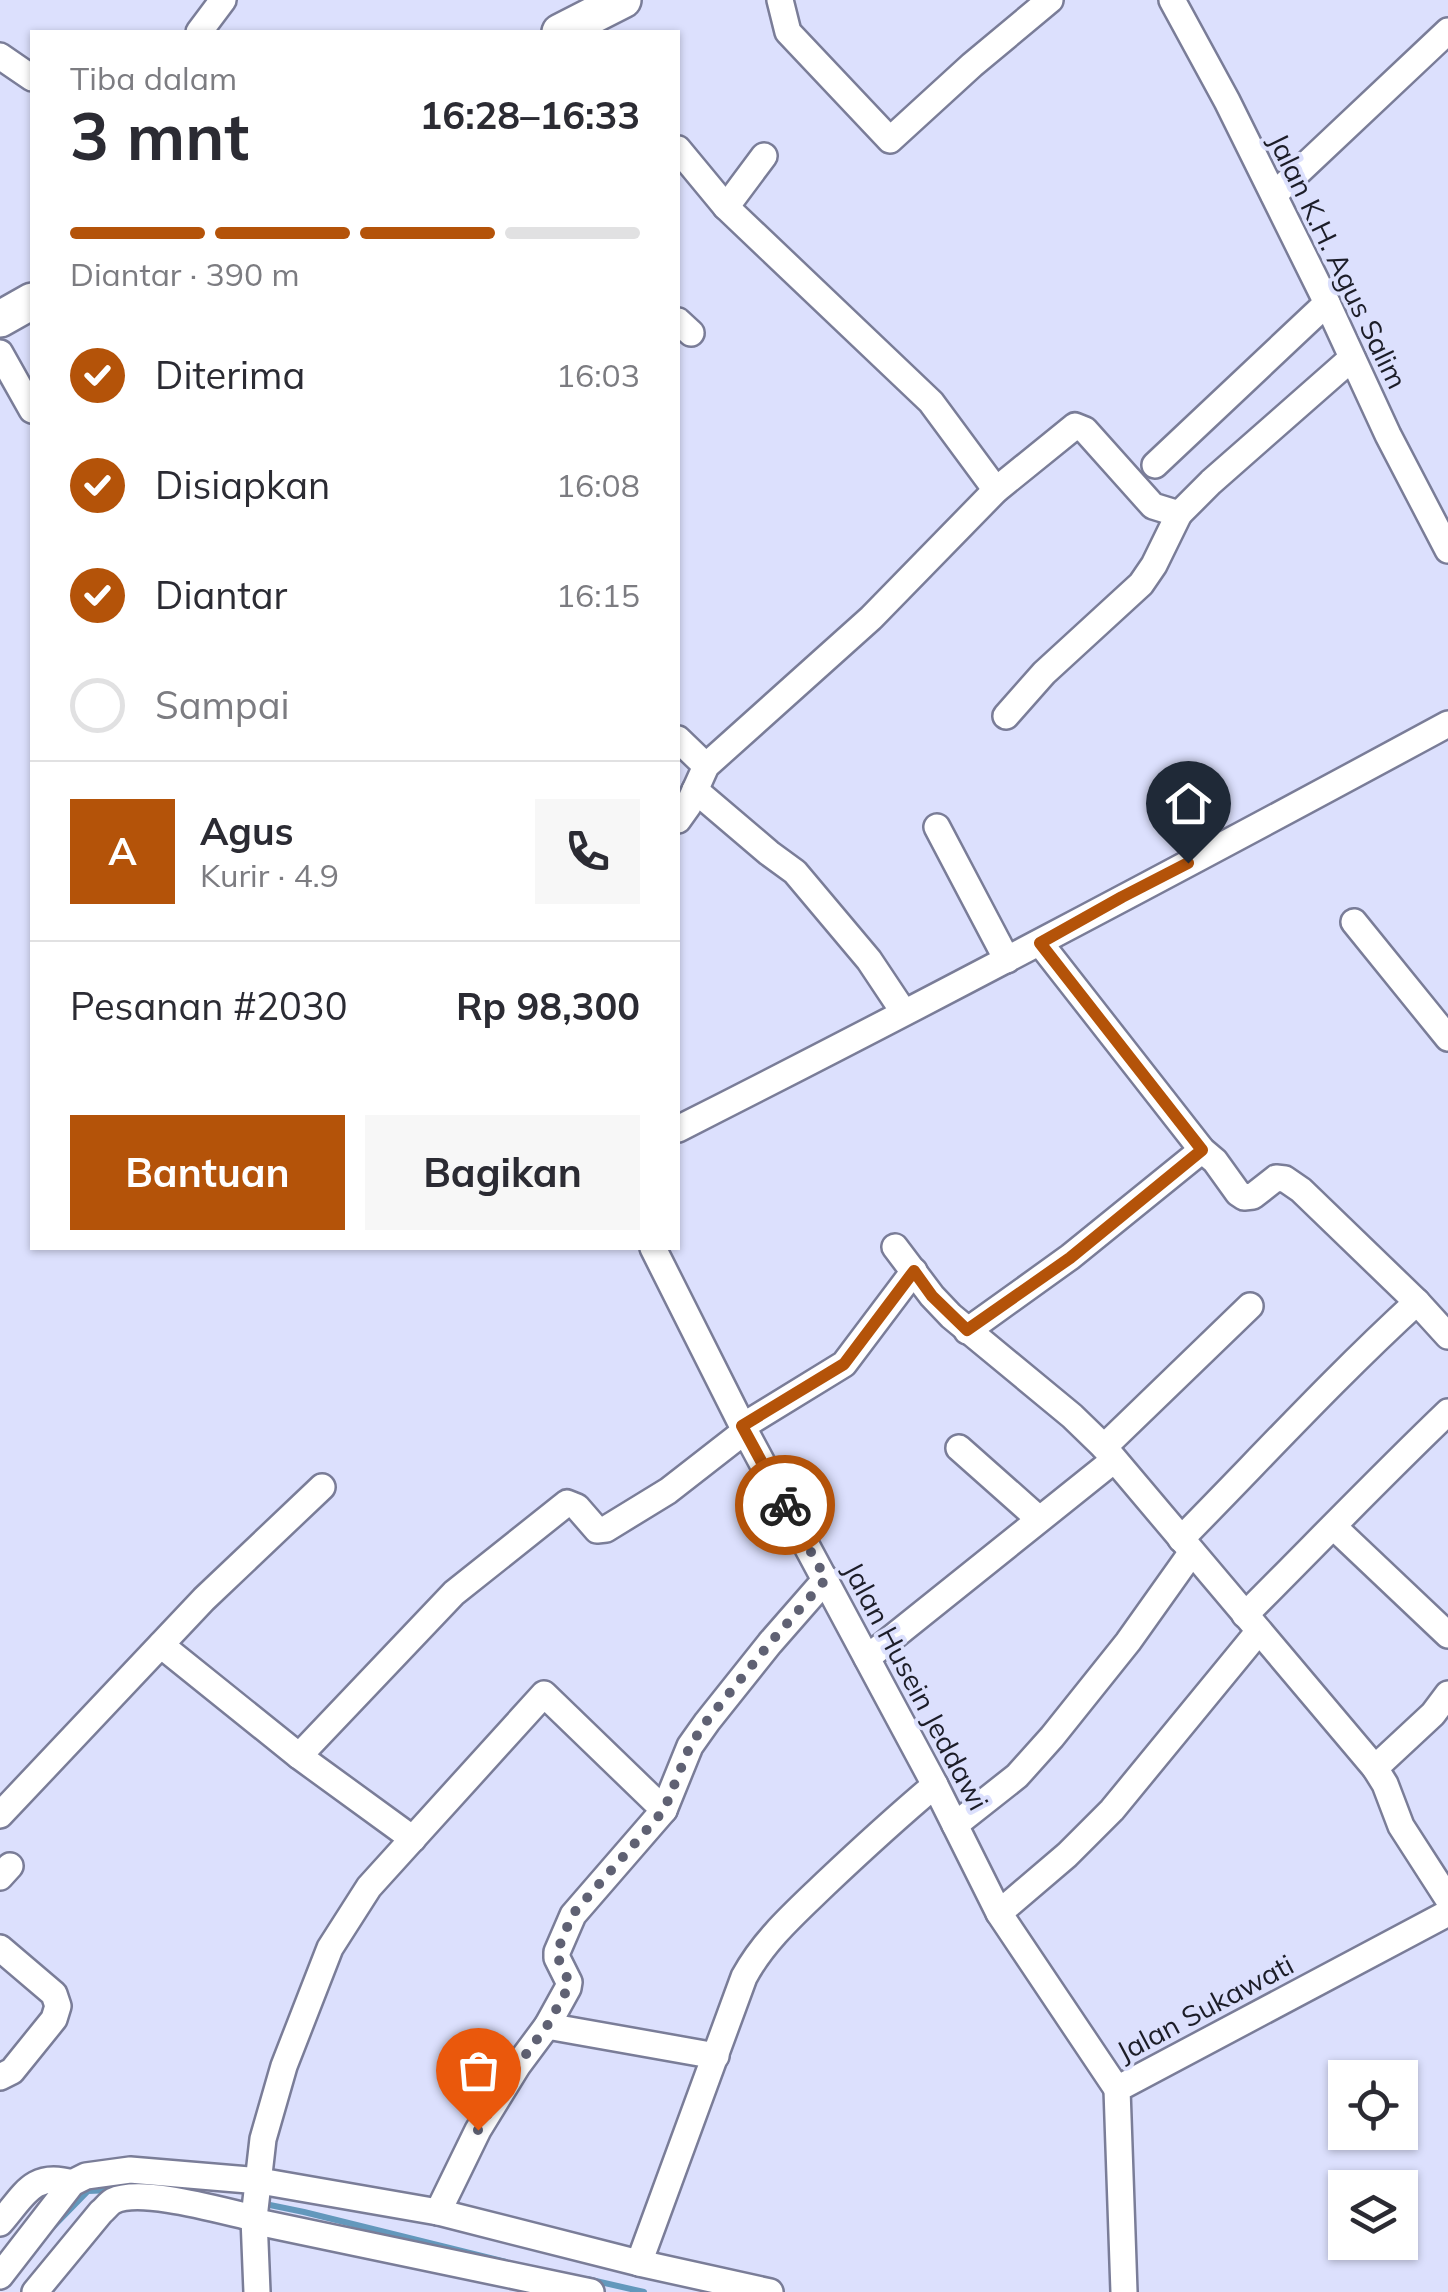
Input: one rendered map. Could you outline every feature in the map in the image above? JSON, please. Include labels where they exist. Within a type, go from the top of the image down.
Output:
[{"type":"highway","points":[[571,30],[622,0]]},
{"type":"highway","points":[[0,318],[30,302]]},
{"type":"street","points":[[200,30],[223,0]]},
{"type":"street","points":[[780,0],[788,32],[890,140],[1050,0]]},
{"type":"street","name":"Jalan K.H. Agus Salim","points":[[1172,0],[1228,101],[1388,436],[1448,550]]},
{"type":"street","points":[[1274,195],[1448,31]]},
{"type":"street","points":[[0,56],[30,77]]},
{"type":"street","points":[[680,151],[726,206],[932,402],[996,490]]},
{"type":"street","points":[[726,206],[764,156]]},
{"type":"street","points":[[1155,466],[1327,303]]},
{"type":"street","points":[[0,353],[30,406]]},
{"type":"street","points":[[1006,716],[1044,673],[1141,584],[1179,514],[1352,358]]},
{"type":"street","points":[[680,817],[706,766],[870,618],[996,490],[1074,426],[1085,430],[1152,506],[1179,514]]},
{"type":"street","points":[[680,1128],[1040,943],[1448,724]]},
{"type":"street","points":[[680,740],[706,766]]},
{"type":"street","points":[[694,790],[795,872],[869,960],[903,1012]]},
{"type":"street","points":[[937,827],[1007,960]]},
{"type":"street","points":[[1354,922],[1448,1038]]},
{"type":"street","points":[[1040,943],[1238,1194],[1252,1196],[1276,1178],[1302,1190],[1448,1336]]},
{"type":"street","points":[[967,1330],[1070,1258],[1202,1150]]},
{"type":"street","points":[[895,1247],[932,1296],[967,1330],[1072,1416],[1109,1453],[1375,1768],[1386,1784],[1401,1826],[1448,1898]]},
{"type":"street","name":"Jalan Husein Jeddawi","points":[[654,1250],[999,1914],[1117,2089]]},
{"type":"street","points":[[299,1756],[454,1592],[567,1503],[578,1508],[597,1530],[606,1529],[668,1491],[744,1429],[844,1364],[914,1271]]},
{"type":"street","points":[[956,1826],[1017,1776],[1052,1738],[1147,1616],[1186,1545],[1355,1358],[1417,1302]]},
{"type":"street","points":[[867,1658],[1039,1520],[1250,1306]]},
{"type":"street","points":[[999,1914],[1068,1856],[1112,1810],[1252,1623],[1380,1477],[1448,1412]]},
{"type":"street","points":[[959,1448],[1039,1520]]},
{"type":"street","points":[[0,1815],[204,1599],[322,1487]]},
{"type":"street","points":[[1334,1527],[1448,1634]]},
{"type":"street","points":[[438,2212],[478,2130],[568,1988],[557,1952],[572,1915],[664,1810],[690,1746],[706,1722],[826,1579]]},
{"type":"street","points":[[162,1645],[299,1756],[413,1838]]},
{"type":"street","points":[[256,2292],[256,2200],[263,2139],[284,2066],[330,1948],[369,1887],[544,1694],[664,1810]]},
{"type":"street","points":[[1375,1768],[1433,1714],[1448,1694]]},
{"type":"street","points":[[639,2264],[683,2138],[756,1955],[888,1824],[935,1785]]},
{"type":"street","name":"Jalan Sukawati","points":[[1124,2292],[1117,2089],[1448,1913]]},
{"type":"street","points":[[0,1948],[54,1994],[58,2012],[12,2070],[0,2076]]},
{"type":"street","points":[[547,2026],[716,2056]]},
{"type":"street","points":[[0,2276],[72,2183],[86,2176],[130,2170],[256,2200]]},
{"type":"street","points":[[0,2223],[39,2181],[56,2178],[72,2183]]},
{"type":"street","points":[[34,2292],[101,2212],[113,2201],[132,2197],[256,2200],[438,2212],[639,2264],[770,2292]]},
{"type":"street","points":[[256,2200],[262,2223],[592,2292]]},
{"type":"waterway","points":[[51,2229],[88,2191],[113,2190]]},
{"type":"waterway","points":[[265,2204],[506,2262]]},
{"type":"waterway","points":[[587,2279],[644,2292]]},
{"type":"way so far","points":[[478,2130],[568,1988],[557,1952],[572,1915],[664,1810],[690,1746],[706,1722],[826,1579],[785,1505]]},
{"type":"route","points":[[785,1505],[742,1426],[844,1364],[914,1271],[932,1296],[967,1330],[1070,1258],[1202,1150],[1040,943],[1188,863]]}]
